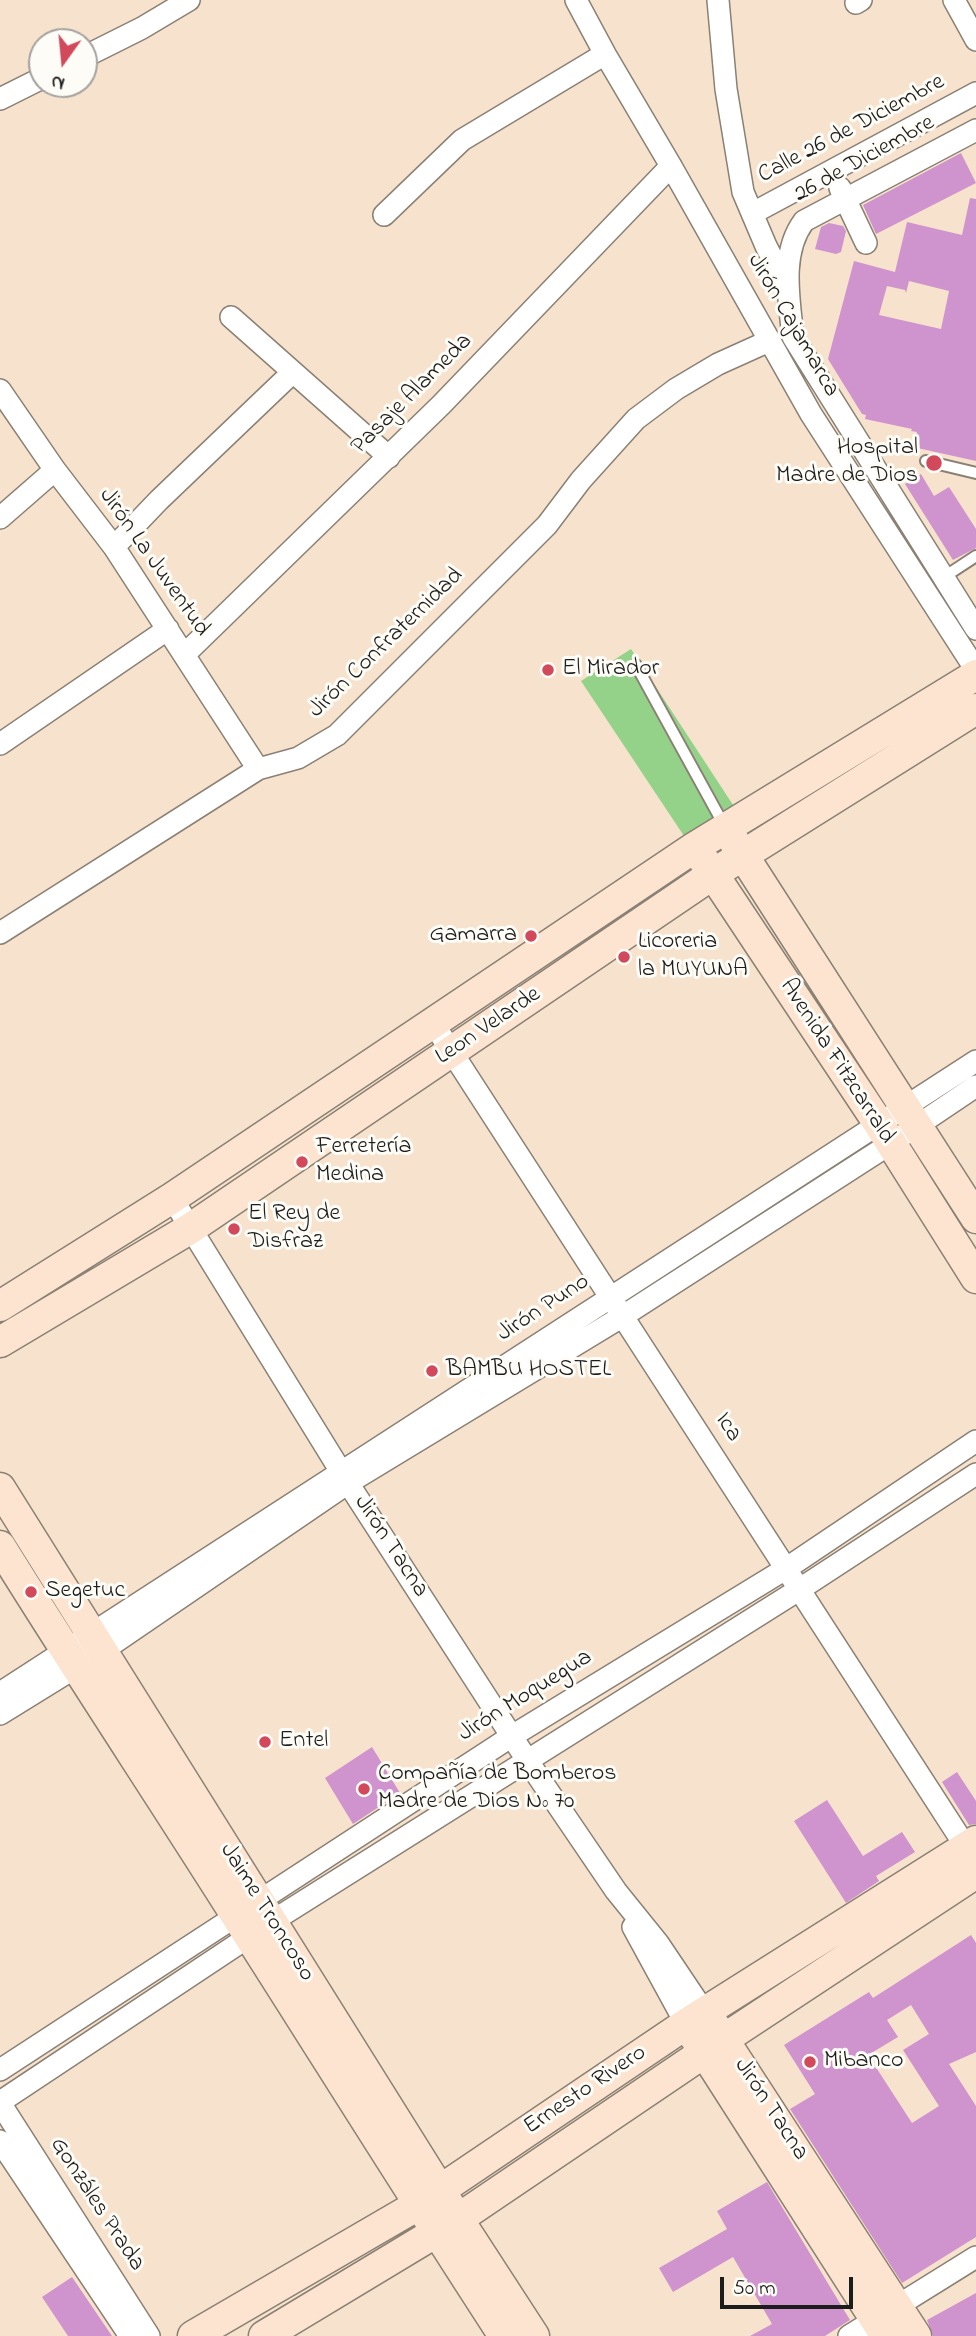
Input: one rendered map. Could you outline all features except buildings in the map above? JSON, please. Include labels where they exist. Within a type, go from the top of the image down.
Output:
[{"type":"street","points":[[98,50],[189,0]]},
{"type":"street","name":"Jirón Cajamarca","points":[[576,0],[811,414],[976,672]]},
{"type":"street","name":"26 de Diciembre","points":[[718,0],[726,89],[743,192],[788,289]]},
{"type":"street","points":[[954,0],[976,40]]},
{"type":"street","points":[[384,215],[462,140],[605,54]]},
{"type":"street","points":[[0,99],[28,85]]},
{"type":"street","name":"Calle 26 de Diciembre","points":[[752,214],[976,93]]},
{"type":"street","name":"26 de Diciembre","points":[[793,337],[788,289],[791,246],[796,231],[804,221],[976,130]]},
{"type":"street","name":"Pasaje Alameda","points":[[185,654],[389,457],[671,166]]},
{"type":"street","points":[[832,170],[866,243]]},
{"type":"street","points":[[231,317],[389,457]]},
{"type":"street","name":"Jirón Cajamarca","points":[[793,337],[976,629]]},
{"type":"street","name":"Jirón Confraternidad","points":[[0,933],[258,769],[299,758],[337,735],[547,525],[581,480],[635,419],[676,388],[718,364],[769,341]]},
{"type":"street","points":[[114,547],[159,500],[293,372]]},
{"type":"street","name":"Jirón La Juventud","points":[[0,390],[55,470],[114,547],[258,769]]},
{"type":"street","points":[[846,466],[875,466]]},
{"type":"street","points":[[0,518],[55,470]]},
{"type":"street","points":[[0,744],[168,629]]},
{"type":"street","name":"Leon Velarde","points":[[0,1306],[172,1198],[725,827],[976,672]]},
{"type":"street","name":"Leon Velarde","points":[[0,1342],[191,1228],[713,874],[976,709]]},
{"type":"street","name":"Avenida Fitzcarrald","points":[[725,827],[976,1218]]},
{"type":"street","name":"Avenida Fitzcarrald","points":[[695,847],[885,1134],[976,1278]]},
{"type":"street","name":"Ica","points":[[433,1023],[973,1856]]},
{"type":"street","name":"Jirón Puno","points":[[345,1477],[623,1315],[911,1116],[976,1061]]},
{"type":"street","name":"Jirón Puno","points":[[911,1116],[976,1086]]},
{"type":"street","name":"Jirón Puno","points":[[0,1714],[70,1660],[611,1297],[885,1134]]},
{"type":"street","name":"Jirón Tacna","points":[[172,1198],[345,1477],[527,1760],[616,1891],[643,1948],[714,2046],[886,2321],[916,2336]]},
{"type":"street","name":"Jirón Moquegua","points":[[0,2103],[254,1919],[365,1831],[512,1736],[787,1568],[976,1441]]},
{"type":"street","name":"Jirón Moquegua","points":[[0,2070],[254,1919],[380,1853],[800,1589],[976,1474]]},
{"type":"street","name":"Jaime Troncoso","points":[[0,1488],[97,1643],[254,1919],[429,2198],[534,2336]]},
{"type":"street","name":"Jaime Troncoso","points":[[0,1546],[70,1660],[254,1919]]},
{"type":"street","name":"Jirón Puno","points":[[0,1693],[70,1660]]},
{"type":"street","points":[[365,1831],[380,1853]]},
{"type":"street","name":"Ernesto Rivero","points":[[193,2336],[429,2198],[696,2019],[973,1856]]},
{"type":"street","name":"Ernesto Rivero","points":[[264,2336],[447,2225],[714,2046],[973,1856]]},
{"type":"street","name":"Gonzáles Prada","points":[[0,2103],[149,2336]]},
{"type":"street","name":"Gonzáles Prada","points":[[0,2141],[130,2336]]},
{"type":"street","name":"Jaime Troncoso","points":[[447,2225],[504,2336]]},
{"type":"street","points":[[849,2336],[886,2321],[976,2257]]},
{"type":"lane","points":[[926,461],[976,472]]},
{"type":"lane","points":[[924,589],[976,556]]},
{"type":"lane","points":[[636,665],[725,827]]},
{"type":"green space","points":[[631,649],[737,811],[686,839],[581,681]]},
{"type":"place","name":"Hospital Madre de Dios","points":[[934,463]]},
{"type":"place","name":"El Mirador","points":[[548,670]]},
{"type":"place","name":"Gamarra","points":[[531,936]]},
{"type":"place","name":"Licoreria la MUYUNA","points":[[624,957]]},
{"type":"place","name":"Ferretería Medina","points":[[302,1162]]},
{"type":"place","name":"El Rey de Disfraz","points":[[234,1229]]},
{"type":"place","name":"BAMBU HOSTEL","points":[[432,1371]]},
{"type":"place","name":"Segetuc","points":[[31,1592]]},
{"type":"place","name":"Entel","points":[[265,1742]]},
{"type":"place","name":"Compañía de Bomberos Madre de Dios Nº 70","points":[[364,1789]]},
{"type":"place","name":"Mibanco","points":[[810,2062]]}]
